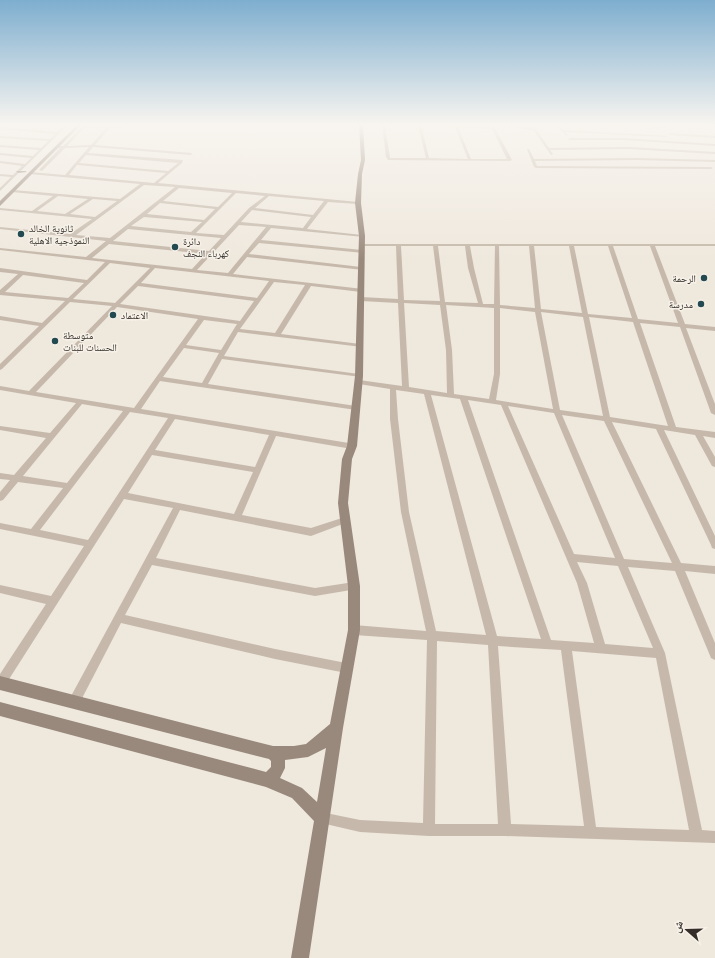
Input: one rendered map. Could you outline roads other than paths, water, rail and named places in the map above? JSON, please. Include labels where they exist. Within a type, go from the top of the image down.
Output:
[{"type":"street","points":[[1,189],[21,170]]},
{"type":"street","points":[[0,204],[31,170]]},
{"type":"street","points":[[28,173],[32,170]]},
{"type":"street","points":[[65,177],[71,170]]},
{"type":"street","points":[[142,170],[169,172]]},
{"type":"street","points":[[154,185],[172,170]]},
{"type":"street","points":[[300,958],[321,818],[346,668],[354,630],[354,586],[343,503],[347,460],[352,446],[359,379],[362,244],[358,203],[361,170]]},
{"type":"street","points":[[0,175],[28,173],[267,196],[358,203]]},
{"type":"street","points":[[71,236],[143,184]]},
{"type":"street","points":[[87,259],[178,187]]},
{"type":"street","points":[[0,204],[2,200],[0,198],[11,191],[120,200]]},
{"type":"street","points":[[192,234],[235,192]]},
{"type":"street","points":[[33,212],[57,195]]},
{"type":"street","points":[[193,271],[251,209],[267,196]]},
{"type":"street","points":[[66,215],[92,198]]},
{"type":"street","points":[[304,230],[326,201]]},
{"type":"street","points":[[158,202],[218,208]]},
{"type":"street","points":[[0,209],[96,218]]},
{"type":"street","points":[[251,209],[314,216]]},
{"type":"street","points":[[142,215],[205,221]]},
{"type":"street","points":[[238,223],[304,230],[362,244]]},
{"type":"street","points":[[229,275],[270,226]]},
{"type":"street","points":[[126,227],[225,237]]},
{"type":"street","points":[[0,228],[210,253]]},
{"type":"street","points":[[258,240],[398,245],[715,245]]},
{"type":"street","points":[[398,245],[406,389]]},
{"type":"street","points":[[435,245],[449,350],[451,395]]},
{"type":"street","points":[[467,245],[471,268],[481,305]]},
{"type":"street","points":[[492,402],[497,374],[497,245]]},
{"type":"street","points":[[531,245],[538,310],[557,411],[660,653],[697,837]]},
{"type":"street","points":[[571,245],[608,419],[678,566],[715,655]]},
{"type":"street","points":[[610,245],[673,429]]},
{"type":"street","points":[[652,245],[715,413]]},
{"type":"street","points":[[0,249],[309,284],[402,301],[497,306],[586,314],[715,329]]},
{"type":"street","points":[[245,255],[362,269]]},
{"type":"street","points":[[0,368],[109,262]]},
{"type":"street","points":[[31,393],[114,305],[154,266]]},
{"type":"street","points":[[0,270],[89,282]]},
{"type":"street","points":[[22,273],[0,293],[114,305],[241,323]]},
{"type":"street","points":[[204,385],[236,330],[273,280]]},
{"type":"street","points":[[136,284],[259,300]]},
{"type":"street","points":[[277,336],[309,284]]},
{"type":"street","points":[[0,318],[44,325]]},
{"type":"street","points":[[34,532],[68,486],[159,379],[202,318]]},
{"type":"street","points":[[236,330],[360,346]]},
{"type":"street","points":[[181,346],[222,355],[359,379],[393,387],[715,435]]},
{"type":"street","points":[[159,379],[356,408]]},
{"type":"street","points":[[393,387],[394,419],[405,512],[432,636],[428,830]]},
{"type":"street","points":[[0,388],[352,446]]},
{"type":"street","points":[[427,392],[493,641],[505,830]]},
{"type":"street","points":[[463,397],[548,645]]},
{"type":"street","points":[[0,498],[81,401]]},
{"type":"street","points":[[503,403],[582,583],[601,649]]},
{"type":"street","points":[[173,416],[0,683],[273,753],[299,754],[318,746],[336,728]]},
{"type":"street","points":[[659,427],[715,545]]},
{"type":"street","points":[[0,428],[52,436]]},
{"type":"street","points":[[237,516],[274,433]]},
{"type":"street","points":[[698,433],[715,464]]},
{"type":"street","points":[[150,452],[257,470]]},
{"type":"street","points":[[0,476],[68,486]]},
{"type":"street","points":[[122,495],[237,516],[311,532],[345,520]]},
{"type":"street","points":[[74,702],[118,618],[151,561],[178,506]]},
{"type":"street","points":[[0,526],[90,544]]},
{"type":"street","points":[[571,558],[715,570]]},
{"type":"street","points":[[151,561],[315,592],[354,586]]},
{"type":"street","points":[[0,589],[53,601]]},
{"type":"street","points":[[118,618],[275,654],[346,668]]},
{"type":"street","points":[[354,630],[660,653]]},
{"type":"street","points":[[566,646],[591,833]]},
{"type":"street","points":[[0,709],[267,780],[297,793],[321,818],[360,826],[428,830],[505,830],[715,837]]},
{"type":"street","points":[[267,780],[274,775],[278,767],[278,759],[273,753]]},
{"type":"place","name":"ثانوية الخالد النموذجية الاهلية","points":[[21,234]]},
{"type":"place","name":"دائرة كهرباء النجف","points":[[175,247]]},
{"type":"place","name":"الرحمة","points":[[704,278]]},
{"type":"place","name":"مدرسة","points":[[701,304]]},
{"type":"place","name":"الاعتماد","points":[[113,315]]},
{"type":"place","name":"متوسطة الحسنات للبنات","points":[[55,341]]}]
